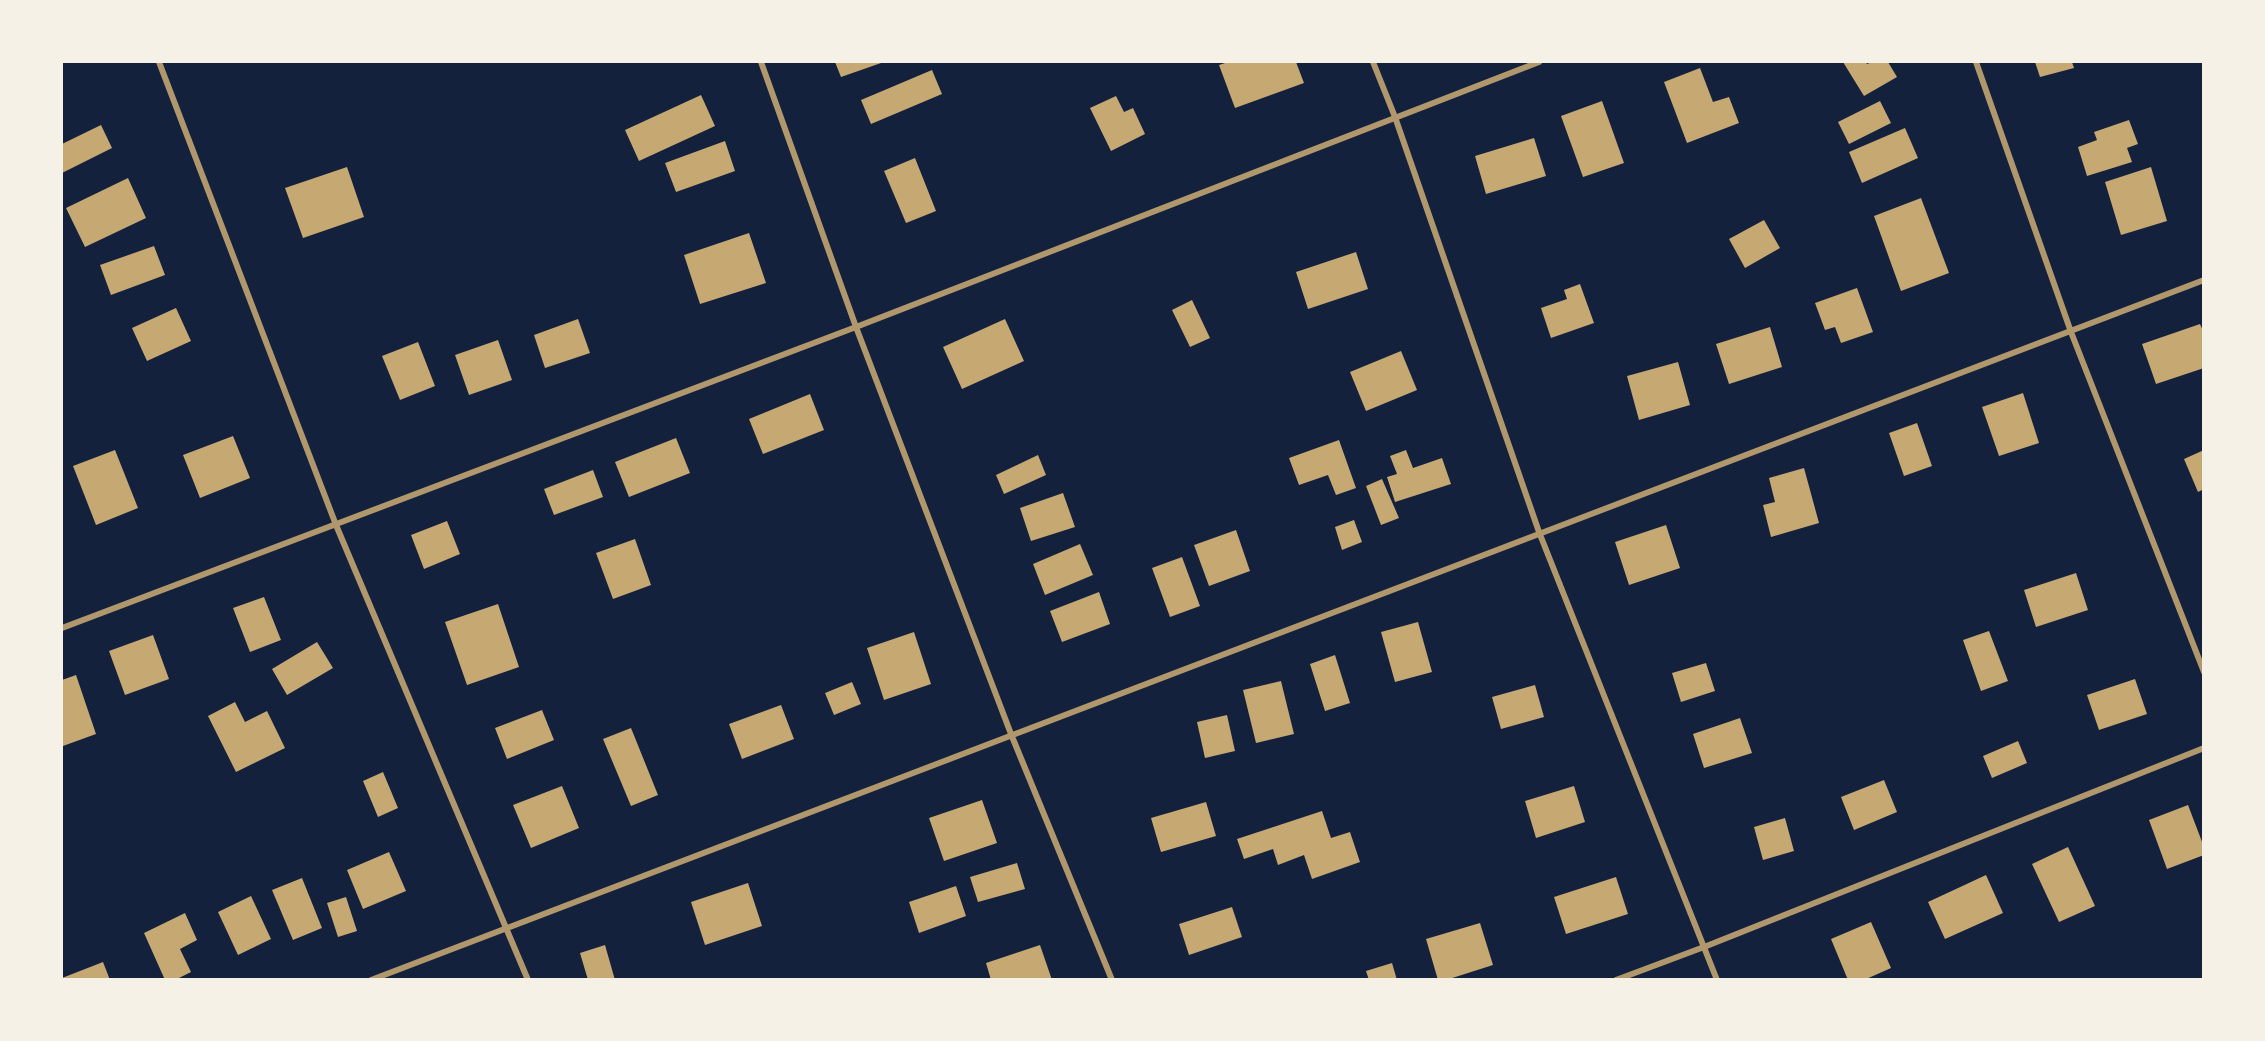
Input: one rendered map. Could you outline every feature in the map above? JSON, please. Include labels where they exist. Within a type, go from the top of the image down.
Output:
[{"type":"street","points":[[159,62],[336,525],[528,980]]},
{"type":"street","points":[[761,62],[856,327],[1011,734],[1112,980]]},
{"type":"street","points":[[1373,62],[1395,117],[1539,532],[1717,980]]},
{"type":"street","points":[[62,628],[856,327],[1539,62]]},
{"type":"street","points":[[1976,62],[2071,332],[2204,672]]},
{"type":"street","points":[[371,980],[1539,532],[2204,280]]},
{"type":"street","points":[[1616,980],[2204,748]]},
{"type":"building","points":[[835,62],[884,62],[841,77]]},
{"type":"building","points":[[1228,62],[1296,62],[1304,83],[1235,108],[1219,65]]},
{"type":"building","points":[[1843,62],[1866,62],[1867,64],[1888,62],[1897,77],[1864,96]]},
{"type":"building","points":[[2035,62],[2072,62],[2074,68],[2040,77]]},
{"type":"building","points":[[1700,68],[1713,102],[1729,97],[1739,123],[1687,143],[1664,82]]},
{"type":"building","points":[[932,70],[942,94],[871,124],[861,100]]},
{"type":"building","points":[[701,95],[715,126],[639,161],[625,130]]},
{"type":"building","points":[[1116,96],[1124,112],[1133,108],[1145,134],[1111,151],[1090,108]]},
{"type":"building","points":[[1602,101],[1624,163],[1583,177],[1561,116]]},
{"type":"building","points":[[1880,101],[1891,123],[1849,144],[1838,122]]},
{"type":"building","points":[[2129,120],[2138,144],[2127,148],[2132,162],[2087,176],[2078,147],[2097,140],[2094,132]]},
{"type":"building","points":[[101,125],[112,148],[62,173],[62,144]]},
{"type":"building","points":[[1905,128],[1918,158],[1862,183],[1849,152]]},
{"type":"building","points":[[1534,138],[1546,176],[1486,194],[1475,156]]},
{"type":"building","points":[[725,141],[735,171],[676,192],[665,163]]},
{"type":"building","points":[[915,158],[936,211],[906,223],[884,171]]},
{"type":"building","points":[[347,167],[364,217],[303,238],[285,188]]},
{"type":"building","points":[[2151,167],[2167,221],[2121,235],[2105,182]]},
{"type":"building","points":[[128,178],[146,218],[85,247],[66,208]]},
{"type":"building","points":[[1921,198],[1949,273],[1901,291],[1874,216]]},
{"type":"building","points":[[1764,220],[1780,248],[1745,268],[1729,239]]},
{"type":"building","points":[[749,233],[766,283],[700,304],[684,255]]},
{"type":"building","points":[[154,246],[165,275],[111,295],[100,265]]},
{"type":"building","points":[[1356,252],[1368,289],[1308,309],[1296,272]]},
{"type":"building","points":[[1580,284],[1594,323],[1551,338],[1541,308],[1567,299],[1564,290]]},
{"type":"building","points":[[1857,288],[1873,332],[1841,343],[1835,327],[1825,330],[1815,303]]},
{"type":"building","points":[[1192,300],[1210,338],[1190,347],[1172,310]]},
{"type":"building","points":[[176,308],[191,341],[147,361],[132,328]]},
{"type":"building","points":[[578,319],[590,353],[545,368],[534,335]]},
{"type":"building","points":[[1005,319],[1024,361],[962,389],[943,347]]},
{"type":"building","points":[[2200,324],[2204,333],[2204,368],[2156,384],[2142,344]]},
{"type":"building","points":[[1770,327],[1782,367],[1729,384],[1716,344]]},
{"type":"building","points":[[498,340],[512,380],[469,395],[455,355]]},
{"type":"building","points":[[418,342],[435,386],[400,400],[382,356]]},
{"type":"building","points":[[1401,351],[1417,390],[1366,411],[1350,372]]},
{"type":"building","points":[[1678,362],[1690,405],[1639,420],[1627,376]]},
{"type":"building","points":[[2023,393],[2039,443],[1999,456],[1982,407]]},
{"type":"building","points":[[810,394],[824,430],[763,454],[749,419]]},
{"type":"building","points":[[1917,423],[1932,466],[1904,476],[1889,433]]},
{"type":"building","points":[[233,436],[250,478],[200,498],[183,455]]},
{"type":"building","points":[[676,438],[690,473],[629,497],[615,462]]},
{"type":"building","points":[[1339,440],[1356,488],[1336,495],[1328,475],[1299,485],[1289,458]]},
{"type":"building","points":[[115,450],[138,508],[96,525],[73,466]]},
{"type":"building","points":[[1406,450],[1413,468],[1442,458],[1451,484],[1395,502],[1387,477],[1397,474],[1390,456]]},
{"type":"building","points":[[2204,450],[2204,489],[2198,492],[2184,459]]},
{"type":"building","points":[[1038,455],[1046,475],[1004,494],[996,475]]},
{"type":"building","points":[[1804,468],[1819,523],[1771,537],[1763,505],[1775,502],[1769,478]]},
{"type":"building","points":[[593,470],[603,497],[554,515],[544,489]]},
{"type":"building","points":[[1382,479],[1399,518],[1381,525],[1366,486]]},
{"type":"building","points":[[1063,493],[1075,527],[1031,541],[1020,508]]},
{"type":"building","points":[[1354,520],[1362,542],[1342,550],[1335,527]]},
{"type":"building","points":[[447,521],[460,554],[424,569],[411,535]]},
{"type":"building","points":[[1666,525],[1680,568],[1629,585],[1615,542]]},
{"type":"building","points":[[1236,530],[1250,571],[1209,586],[1194,545]]},
{"type":"building","points":[[635,539],[651,585],[613,599],[596,553]]},
{"type":"building","points":[[1080,544],[1093,575],[1045,595],[1033,564]]},
{"type":"building","points":[[1182,557],[1200,606],[1170,617],[1152,568]]},
{"type":"building","points":[[2076,573],[2088,610],[2036,627],[2024,590]]},
{"type":"building","points":[[1099,592],[1110,624],[1062,642],[1050,611]]},
{"type":"building","points":[[264,597],[281,640],[250,652],[233,608]]},
{"type":"building","points":[[498,604],[519,667],[467,685],[445,622]]},
{"type":"building","points":[[1418,622],[1432,672],[1395,682],[1381,632]]},
{"type":"building","points":[[1989,631],[2008,681],[1981,691],[1963,640]]},
{"type":"building","points":[[914,632],[931,684],[884,700],[867,648]]},
{"type":"building","points":[[153,635],[169,679],[125,695],[109,651]]},
{"type":"building","points":[[317,642],[333,668],[287,695],[272,669]]},
{"type":"building","points":[[1335,655],[1350,703],[1325,711],[1310,664]]},
{"type":"building","points":[[1706,663],[1715,691],[1681,702],[1672,673]]},
{"type":"building","points":[[76,675],[96,734],[63,746],[62,680]]},
{"type":"building","points":[[2135,679],[2147,714],[2099,730],[2087,695]]},
{"type":"building","points":[[1281,681],[1294,734],[1256,743],[1243,690]]},
{"type":"building","points":[[852,682],[861,704],[834,715],[825,693]]},
{"type":"building","points":[[1535,685],[1544,717],[1501,729],[1492,697]]},
{"type":"building","points":[[235,702],[245,722],[267,711],[285,748],[236,772],[208,716]]},
{"type":"building","points":[[781,705],[794,739],[742,759],[729,724]]},
{"type":"building","points":[[542,710],[554,740],[507,759],[495,728]]},
{"type":"building","points":[[1227,715],[1235,751],[1205,758],[1197,722]]},
{"type":"building","points":[[1740,718],[1752,753],[1704,768],[1693,734]]},
{"type":"building","points":[[631,728],[658,795],[631,806],[603,739]]},
{"type":"building","points":[[2018,741],[2027,763],[1992,778],[1983,756]]},
{"type":"building","points":[[383,772],[398,808],[378,817],[363,781]]},
{"type":"building","points":[[1884,780],[1897,812],[1854,830],[1841,797]]},
{"type":"building","points":[[562,786],[579,828],[531,848],[513,805]]},
{"type":"building","points":[[1574,786],[1585,822],[1536,838],[1525,801]]},
{"type":"building","points":[[982,800],[997,843],[944,861],[929,818]]},
{"type":"building","points":[[1206,802],[1216,836],[1161,852],[1151,818]]},
{"type":"building","points":[[2188,805],[2204,847],[2204,855],[2167,869],[2149,820]]},
{"type":"building","points":[[1322,811],[1331,838],[1350,832],[1360,862],[1312,879],[1304,855],[1278,865],[1273,849],[1244,859],[1237,839]]},
{"type":"building","points":[[1785,818],[1794,851],[1763,860],[1754,827]]},
{"type":"building","points":[[2068,847],[2095,906],[2059,922],[2032,864]]},
{"type":"building","points":[[389,852],[406,891],[363,909],[347,870]]},
{"type":"building","points":[[1017,863],[1025,889],[978,902],[970,877]]},
{"type":"building","points":[[1986,875],[2003,913],[1945,939],[1928,902]]},
{"type":"building","points":[[1616,877],[1628,914],[1566,934],[1554,897]]},
{"type":"building","points":[[302,878],[322,928],[293,940],[272,890]]},
{"type":"building","points":[[748,883],[762,926],[705,945],[691,902]]},
{"type":"building","points":[[956,886],[966,916],[919,933],[909,902]]},
{"type":"building","points":[[251,896],[271,939],[238,955],[218,912]]},
{"type":"building","points":[[346,897],[357,931],[338,937],[327,903]]},
{"type":"building","points":[[1232,907],[1242,937],[1189,955],[1179,924]]},
{"type":"building","points":[[185,913],[197,940],[180,949],[191,972],[175,980],[165,980],[144,933]]},
{"type":"building","points":[[1871,922],[1891,968],[1864,980],[1848,980],[1831,939]]},
{"type":"building","points":[[1480,923],[1493,965],[1446,980],[1438,980],[1426,939]]},
{"type":"building","points":[[605,945],[615,980],[588,980],[580,953]]},
{"type":"building","points":[[1040,945],[1052,980],[991,980],[986,963]]},
{"type":"building","points":[[103,962],[110,980],[62,980],[62,978]]},
{"type":"building","points":[[1392,963],[1397,980],[1369,980],[1366,971]]}]
